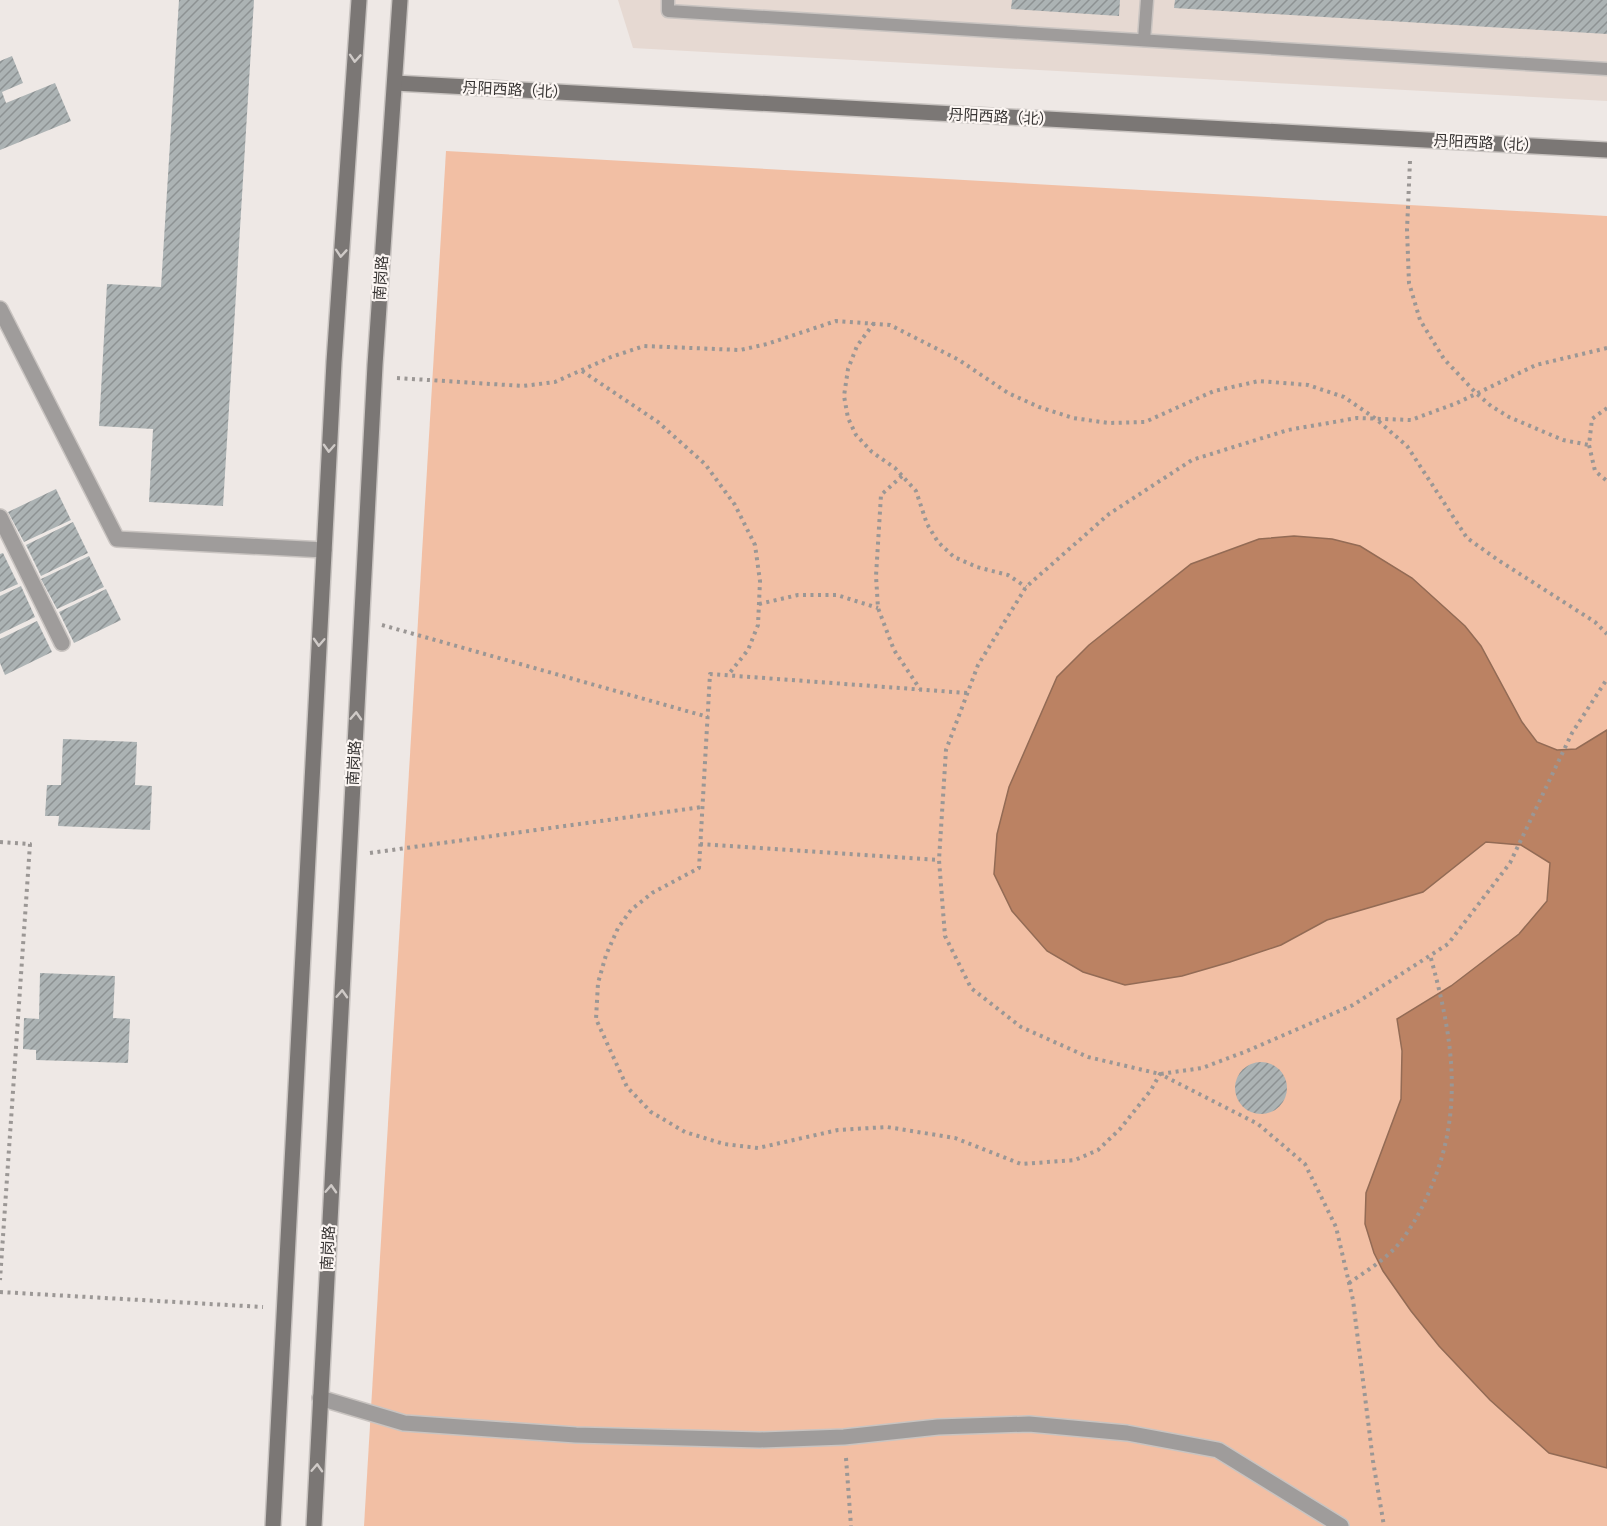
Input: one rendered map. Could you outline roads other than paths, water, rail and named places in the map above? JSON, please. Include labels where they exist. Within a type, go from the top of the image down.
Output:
[{"type":"main road","points":[[273,1526],[334,362],[359,0]]},
{"type":"main road","name":"南岗路","points":[[314,1526],[374,377],[400,0]]},
{"type":"main road","name":"丹阳西路（北）","points":[[394,83],[1607,150]]},
{"type":"street","points":[[0,309],[117,539],[324,550]]},
{"type":"street","points":[[0,517],[62,643]]},
{"type":"street","points":[[320,1398],[404,1424],[576,1435],[760,1440],[844,1437],[938,1427],[1029,1424],[1127,1433],[1218,1450],[1341,1526]]},
{"type":"lane","points":[[668,0],[668,11],[1607,69]]},
{"type":"lane","points":[[1144,40],[1147,0]]}]
